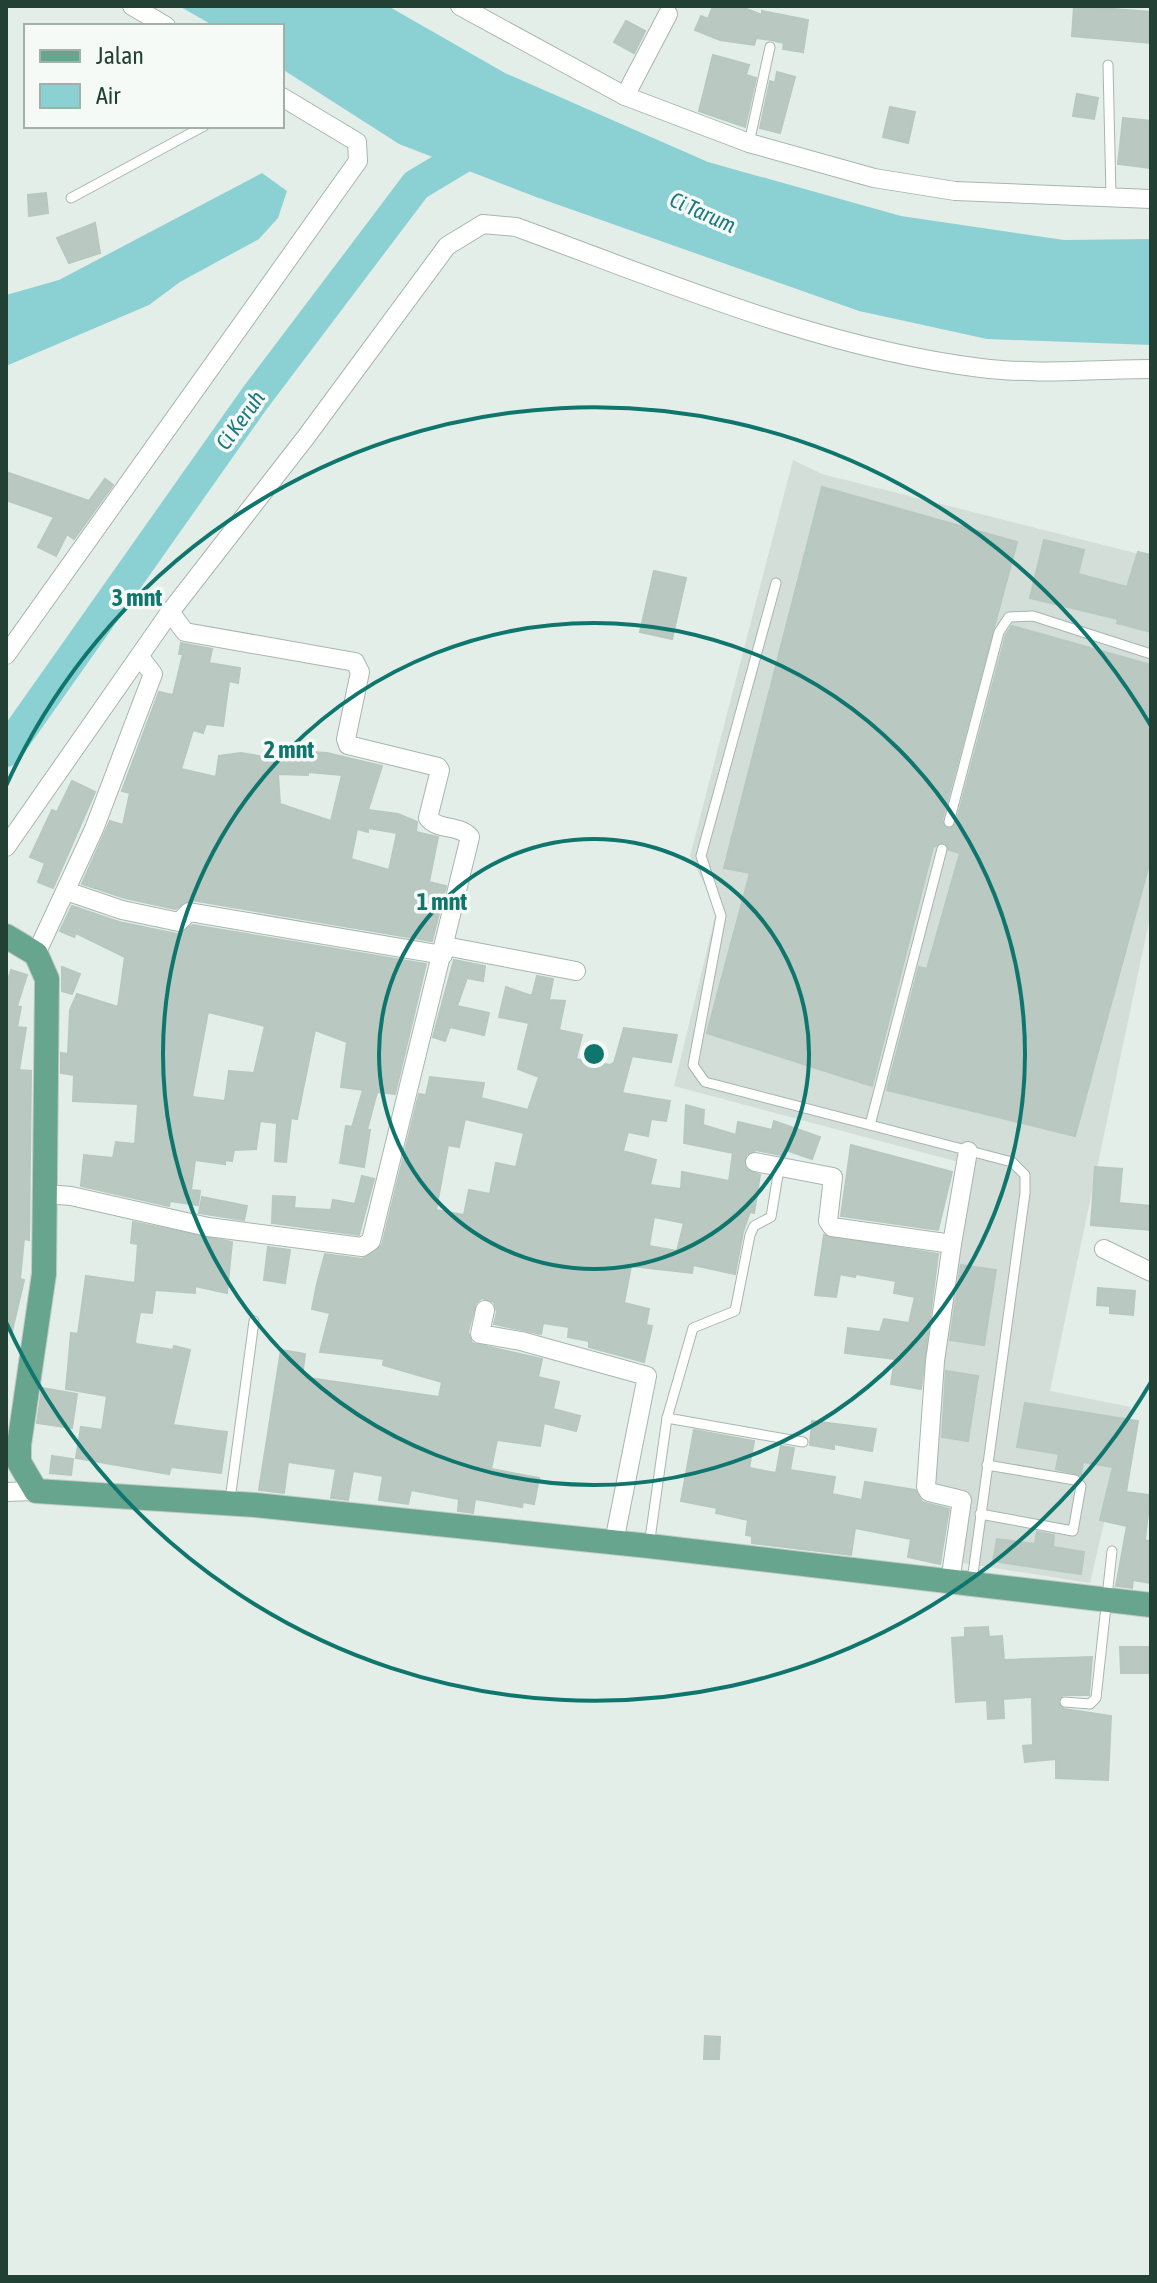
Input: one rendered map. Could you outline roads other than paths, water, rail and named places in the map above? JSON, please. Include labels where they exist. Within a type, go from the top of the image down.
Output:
[{"type":"main road","points":[[6,936],[36,954],[47,979],[44,1274],[19,1445],[19,1462],[36,1491],[229,1504],[614,1542],[1151,1605]]},
{"type":"street","points":[[132,6],[163,24]]},
{"type":"street","points":[[460,6],[625,96],[749,143],[874,178],[955,191],[1151,199]]},
{"type":"street","points":[[625,96],[668,14]]},
{"type":"street","points":[[6,655],[358,161],[357,142],[284,98]]},
{"type":"street","points":[[6,847],[170,612],[306,437],[447,246],[483,224],[516,227],[726,304],[834,338],[910,356],[984,368],[1151,369]]},
{"type":"street","points":[[46,1194],[71,1196],[208,1227],[362,1247],[371,1241],[377,1229],[470,837],[464,830],[433,823],[428,818],[440,770],[438,767],[348,745],[346,739],[360,672],[355,662],[185,632],[170,612]]},
{"type":"street","points":[[36,954],[66,891],[153,674],[140,657]]},
{"type":"street","points":[[66,891],[122,910],[179,922],[189,912],[576,971]]},
{"type":"street","points":[[961,1583],[962,1500],[929,1492],[926,1487],[935,1361],[968,1151]]},
{"type":"street","points":[[755,1162],[833,1177],[828,1221],[832,1227],[952,1244]]},
{"type":"street","points":[[1104,1249],[1151,1272]]},
{"type":"street","points":[[485,1310],[480,1334],[521,1341],[647,1376],[614,1542]]},
{"type":"street","points":[[6,1492],[36,1491]]},
{"type":"lane","points":[[749,143],[770,47]]},
{"type":"lane","points":[[1108,65],[1111,196]]},
{"type":"lane","points":[[71,198],[200,128]]},
{"type":"lane","points":[[776,583],[701,856],[721,916],[693,1065],[705,1082],[1012,1162],[1021,1169],[1026,1183],[980,1514],[961,1583]]},
{"type":"lane","points":[[949,822],[999,632],[1009,617],[1033,616],[1151,654]]},
{"type":"lane","points":[[870,1125],[942,849]]},
{"type":"lane","points":[[649,1546],[667,1418],[693,1328],[735,1311],[750,1235],[754,1226],[771,1217],[778,1175]]},
{"type":"lane","points":[[229,1504],[254,1321]]},
{"type":"lane","points":[[667,1418],[803,1442]]},
{"type":"lane","points":[[980,1514],[1073,1531],[1081,1493],[1081,1486],[1075,1480],[987,1465]]},
{"type":"lane","points":[[1065,1702],[1090,1704],[1096,1698],[1112,1551]]},
{"type":"water","name":"Ci Tarum","points":[[179,6],[388,6],[505,73],[708,162],[901,216],[1064,240],[1151,239],[1151,345],[987,339],[859,311],[536,197],[399,144],[284,70],[284,24],[210,24]]},
{"type":"water","points":[[262,173],[287,191],[278,218],[259,239],[180,282],[149,305],[6,366],[6,295],[59,280]]},
{"type":"waterway","name":"Ci Keruh","points":[[6,751],[255,398],[416,185],[486,143]]}]
